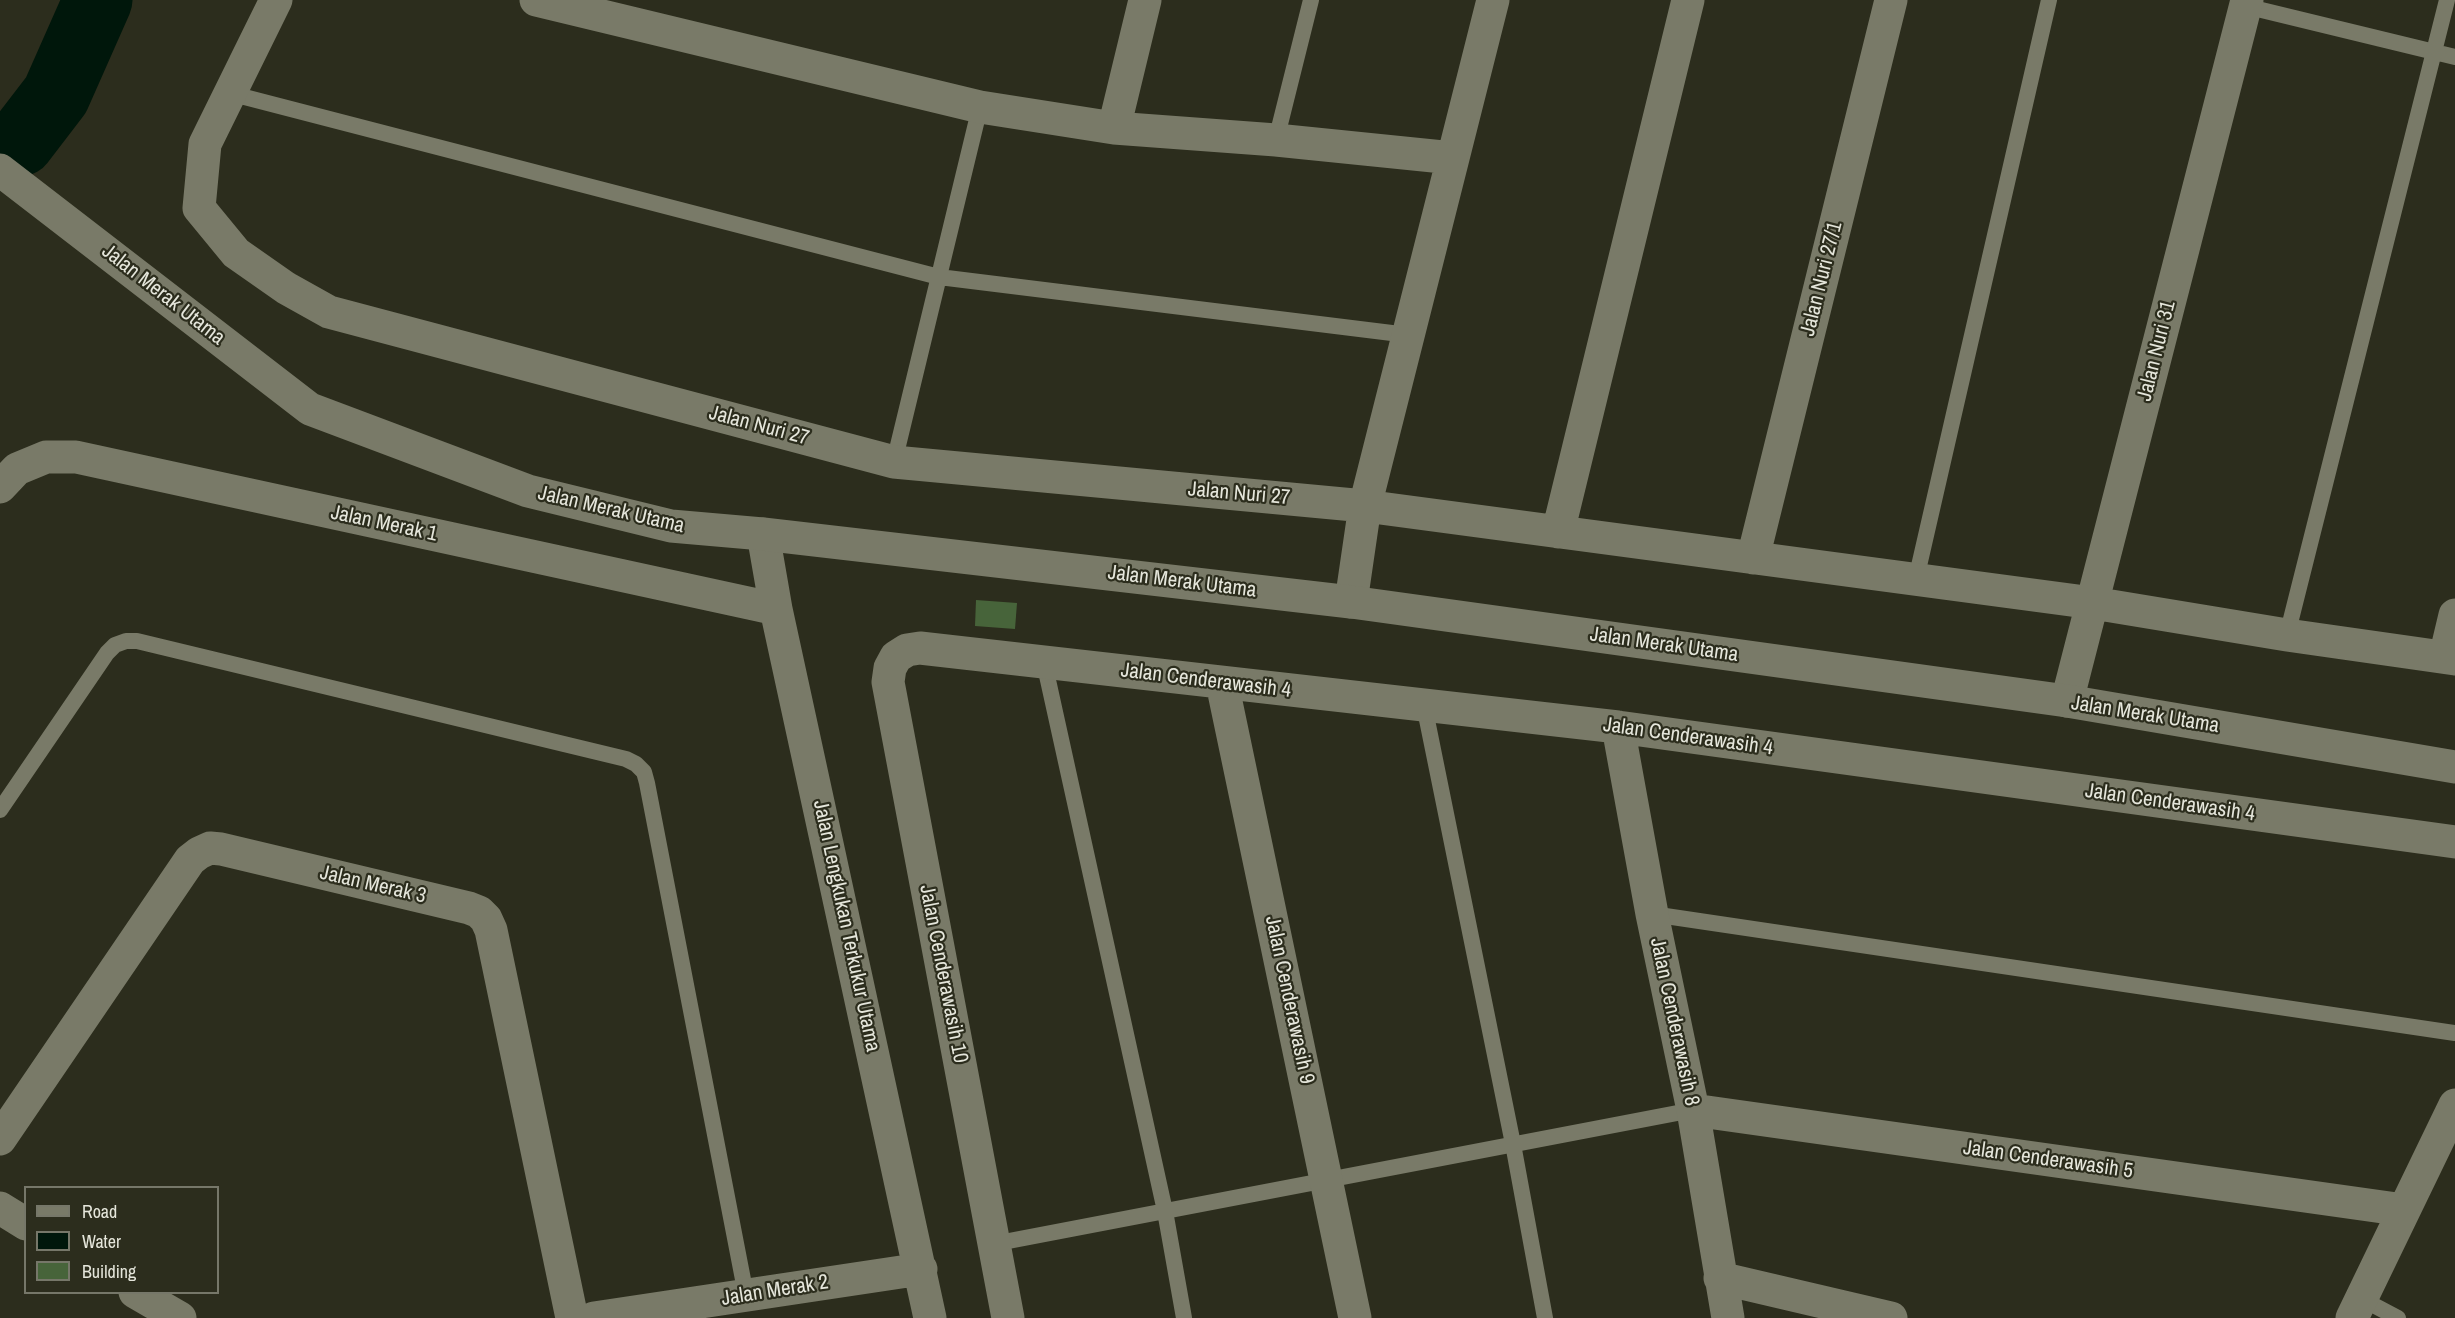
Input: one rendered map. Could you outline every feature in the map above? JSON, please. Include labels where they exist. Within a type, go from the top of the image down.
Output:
[{"type":"street","points":[[229,93],[276,0]]},
{"type":"street","points":[[536,0],[980,107],[1114,128],[1276,140],[1453,158]]},
{"type":"street","points":[[1114,128],[1145,0]]},
{"type":"street","points":[[1351,602],[1365,506],[1493,0]]},
{"type":"street","points":[[1558,532],[1688,0]]},
{"type":"street","name":"Jalan Nuri 27/1","points":[[1753,558],[1891,0]]},
{"type":"street","name":"Jalan Nuri 31","points":[[2067,701],[2246,3]]},
{"type":"street","name":"Jalan Nuri 27","points":[[229,93],[205,144],[199,208],[237,253],[286,288],[329,312],[894,462],[1365,506],[2093,603],[2287,635],[2450,658]]},
{"type":"street","name":"Jalan Merak Utama","points":[[0,170],[310,409],[528,491],[671,526],[763,534],[1351,602],[2067,701],[2455,767]]},
{"type":"street","name":"Jalan Merak 1","points":[[0,488],[17,469],[46,457],[76,457],[776,609]]},
{"type":"street","name":"Jalan Lengkukan Terkukur Utama","points":[[763,534],[776,609],[930,1318]]},
{"type":"street","points":[[2450,658],[2455,615]]},
{"type":"street","name":"Jalan Cenderawasih 4","points":[[920,648],[1618,728],[2455,842]]},
{"type":"street","name":"Jalan Cenderawasih 10","points":[[920,648],[907,650],[896,657],[890,668],[888,682],[1008,1318]]},
{"type":"street","name":"Jalan Cenderawasih 9","points":[[1222,683],[1355,1318]]},
{"type":"street","name":"Jalan Cenderawasih 8","points":[[1618,728],[1652,914],[1693,1110],[1728,1318]]},
{"type":"street","name":"Jalan Merak 3","points":[[0,1139],[190,860],[199,853],[210,848],[221,849],[469,908],[479,912],[491,930],[572,1318]]},
{"type":"street","points":[[2357,1308],[2455,1105]]},
{"type":"street","name":"Jalan Cenderawasih 5","points":[[1693,1110],[2404,1210]]},
{"type":"street","points":[[0,1208],[24,1223]]},
{"type":"street","name":"Jalan Merak 2","points":[[594,1318],[921,1269]]},
{"type":"street","points":[[1720,1278],[1891,1318]]},
{"type":"street","points":[[139,1304],[180,1318]]},
{"type":"lane","points":[[1276,140],[1311,0]]},
{"type":"lane","points":[[1916,579],[2049,0]]},
{"type":"lane","points":[[2287,635],[2447,0]]},
{"type":"lane","points":[[2246,3],[2455,57]]},
{"type":"lane","points":[[229,93],[939,277],[1408,335]]},
{"type":"lane","points":[[894,462],[980,107]]},
{"type":"lane","points":[[0,810],[107,653],[115,645],[126,640],[161,646],[626,759],[636,764],[644,772],[647,783],[746,1295]]},
{"type":"lane","points":[[1044,662],[1165,1211],[1184,1318]]},
{"type":"lane","points":[[1424,705],[1514,1144],[1545,1318]]},
{"type":"lane","points":[[1652,914],[2455,1033]]},
{"type":"lane","points":[[993,1244],[1693,1110]]},
{"type":"lane","points":[[2357,1308],[2398,1318]]},
{"type":"water","points":[[68,0],[122,0],[71,117],[27,99]]},
{"type":"building","points":[[976,600],[1017,603],[1015,629],[975,626]]},
{"type":"waterway","points":[[20,142],[56,95],[98,0]]}]
